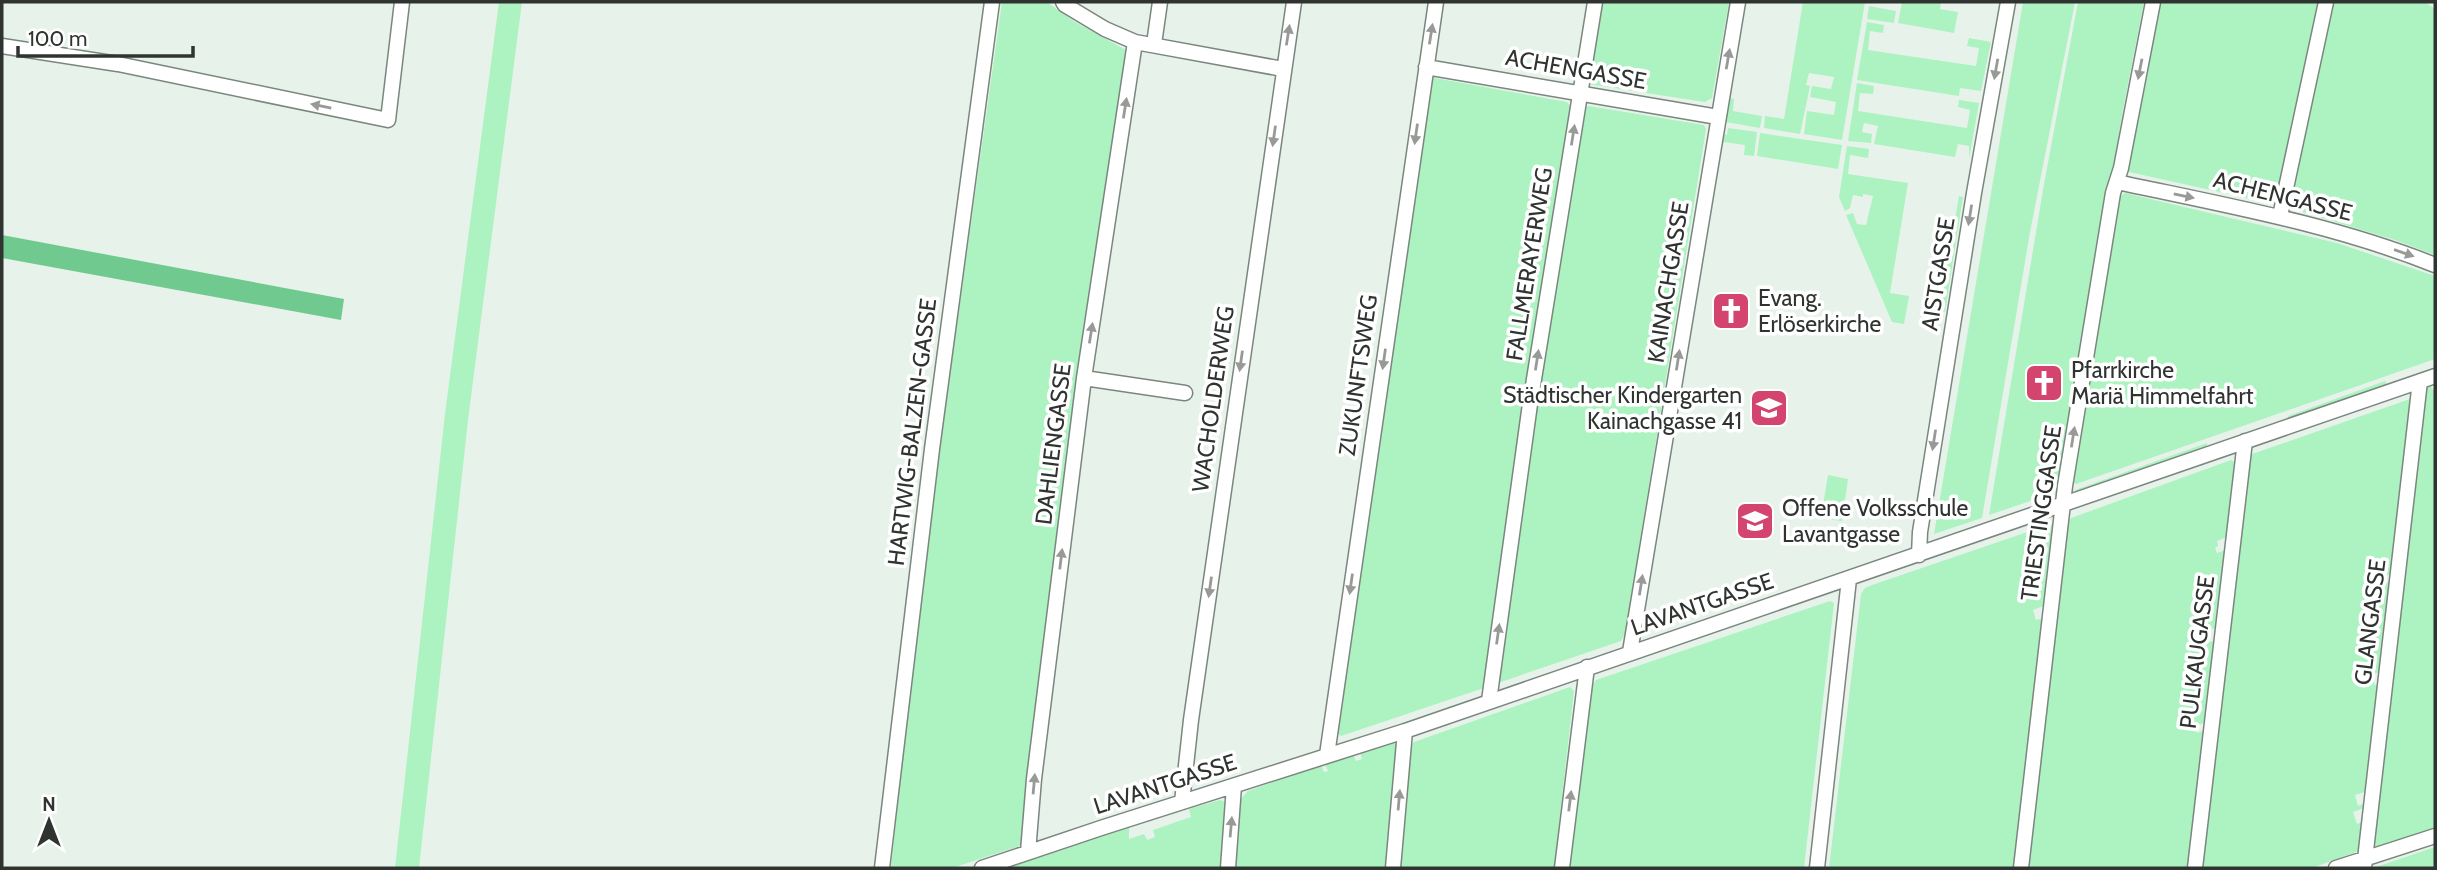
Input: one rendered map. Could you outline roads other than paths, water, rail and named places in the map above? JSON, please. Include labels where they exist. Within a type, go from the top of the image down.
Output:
[{"type":"street","points":[[2,46],[118,64],[388,120],[402,2]]},
{"type":"street","name":"HARTWIG-BALZEN-GASSE","points":[[882,868],[930,462],[992,2]]},
{"type":"street","points":[[1063,2],[1105,29],[1135,43],[1154,44],[1283,69]]},
{"type":"street","points":[[1154,44],[1160,2]]},
{"type":"street","name":"WACHOLDERWEG","points":[[1182,802],[1191,720],[1294,2]]},
{"type":"street","name":"ZUKUNFTSWEG","points":[[1327,755],[1436,2]]},
{"type":"street","name":"FALLMERAYERWEG","points":[[1489,701],[1530,404],[1595,2]]},
{"type":"street","name":"KAINACHGASSE","points":[[1630,652],[1738,2]]},
{"type":"street","name":"AISTGASSE","points":[[1919,555],[1920,531],[1947,358],[2008,2]]},
{"type":"street","name":"TRIESTINGGASSE","points":[[2021,868],[2063,505],[2113,193],[2153,2]]},
{"type":"street","points":[[2280,216],[2326,2]]},
{"type":"street","name":"DAHLIENGASSE","points":[[1028,852],[1034,779],[1084,377],[1135,43]]},
{"type":"street","name":"ACHENGASSE","points":[[1426,66],[1718,117]]},
{"type":"street","name":"ACHENGASSE","points":[[2117,182],[2280,216],[2345,234],[2435,265]]},
{"type":"street","name":"LAVANTGASSE","points":[[982,868],[1405,731],[2435,376]]},
{"type":"street","points":[[1084,377],[1185,393]]},
{"type":"street","name":"GLANGASSE","points":[[2365,863],[2420,381]]},
{"type":"street","name":"PULKAUGASSE","points":[[2194,868],[2245,441]]},
{"type":"street","points":[[1817,868],[1849,579]]},
{"type":"street","points":[[1562,868],[1587,667]]},
{"type":"street","points":[[1393,868],[1405,731]]},
{"type":"street","points":[[1228,868],[1234,786]]},
{"type":"street","points":[[2336,868],[2365,863],[2435,836]]},
{"type":"place","name":"Evang. Erlöserkirche","points":[[1731,311]]},
{"type":"place","name":"Pfarrkirche Mariä Himmelfahrt","points":[[2044,383]]},
{"type":"place","name":"Städtischer Kindergarten Kainachgasse 41","points":[[1769,408]]},
{"type":"place","name":"Offene Volksschule Lavantgasse","points":[[1755,521]]}]
